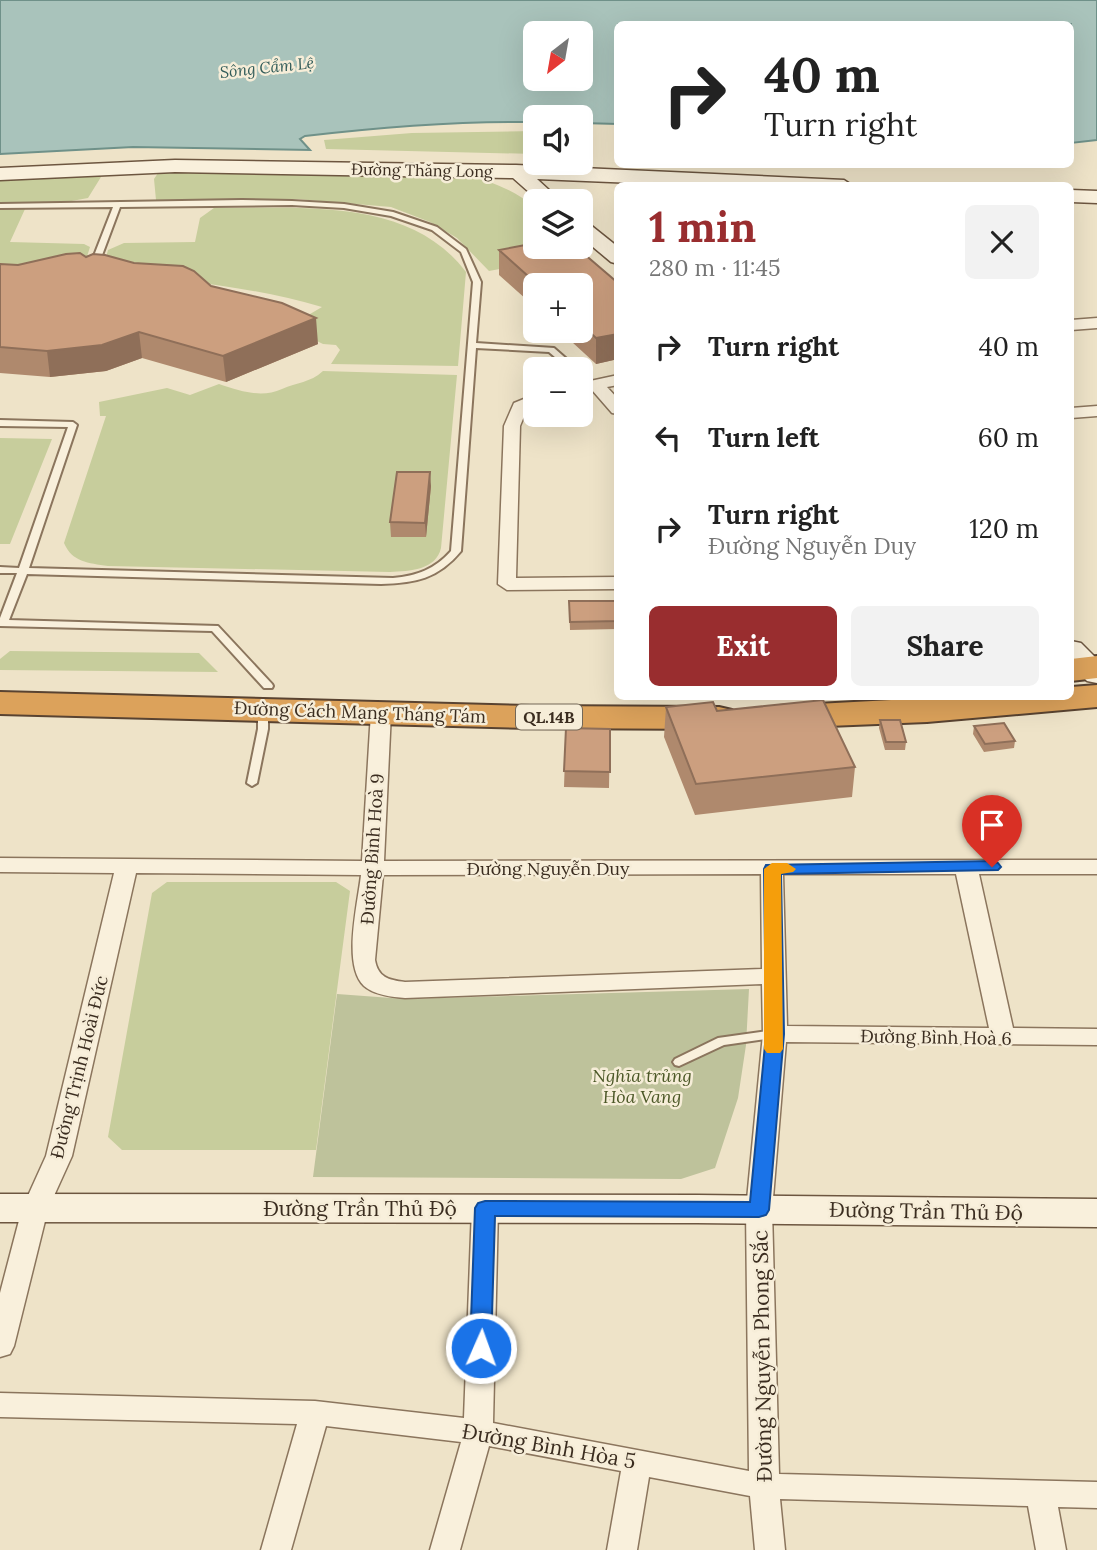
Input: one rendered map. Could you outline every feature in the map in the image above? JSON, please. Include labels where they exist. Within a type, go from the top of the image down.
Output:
[{"type":"highway","name":"Đường Cách Mạng Tháng Tám","points":[[0,680],[265,698],[381,712],[530,717],[803,717],[927,711],[971,700]]},
{"type":"highway","name":"Đường Cách Mạng Tháng Tám","points":[[0,703],[614,694]]},
{"type":"street","name":"Đường Thăng Long","points":[[0,174],[75,167],[162,165],[516,172],[751,182]]},
{"type":"street","points":[[516,172],[537,189]]},
{"type":"street","points":[[1074,196],[1097,197]]},
{"type":"street","points":[[593,237],[614,255]]},
{"type":"street","points":[[1074,325],[1097,323]]},
{"type":"street","points":[[593,385],[614,381]]},
{"type":"street","points":[[593,390],[614,405]]},
{"type":"street","points":[[523,405],[520,406],[512,426],[507,584],[614,583]]},
{"type":"street","points":[[1074,413],[1097,411]]},
{"type":"street","name":"Đường Bình Hoà 9","points":[[381,712],[373,868],[363,960],[365,973],[373,983],[387,988],[405,989],[774,976]]},
{"type":"street","name":"Đường Nguyễn Duy","points":[[0,865],[772,869],[1097,867]]},
{"type":"street","name":"Đường Trịnh Hoài Đức","points":[[0,1346],[17,1208],[59,1156],[126,867]]},
{"type":"street","points":[[966,867],[1003,1038]]},
{"type":"street","name":"Đường Nguyễn Phong Sắc","points":[[770,1550],[764,1486],[759,1210],[775,1034],[772,869]]},
{"type":"street","name":"Đường Bình Hoà 6","points":[[775,1034],[1097,1037]]},
{"type":"street","name":"Đường Trần Thủ Độ","points":[[17,1208],[485,1208],[1097,1213]]},
{"type":"street","points":[[445,1550],[478,1432],[485,1208]]},
{"type":"street","name":"Đường Bình Hòa 5","points":[[0,1405],[315,1413],[478,1432],[764,1486],[1097,1498]]},
{"type":"street","points":[[276,1550],[315,1413]]},
{"type":"street","points":[[622,1550],[637,1462]]},
{"type":"street","points":[[1041,1495],[1051,1550]]},
{"type":"lane","points":[[0,206],[313,204],[377,211],[421,223],[457,244],[472,263],[477,282],[456,551],[440,569],[419,579],[380,582],[0,570]]},
{"type":"lane","points":[[90,278],[117,205]]},
{"type":"lane","points":[[471,345],[551,350],[559,357]]},
{"type":"lane","points":[[0,424],[73,425],[23,571],[1,623],[215,628],[265,698],[264,729],[252,783]]},
{"type":"lane","points":[[679,1062],[722,1041],[775,1034]]},
{"type":"green space","points":[[523,131],[523,154],[326,149],[324,140],[412,133]]},
{"type":"green space","points":[[168,169],[464,174],[502,187],[523,199],[523,259],[551,259],[489,271],[457,238],[430,222],[391,207],[297,199],[156,200],[154,179],[158,173]]},
{"type":"green space","points":[[96,173],[101,177],[88,198],[66,202],[0,202],[0,180]]},
{"type":"green space","points":[[0,208],[25,209],[10,242],[84,244],[90,247],[84,266],[0,281]]},
{"type":"green space","points":[[214,208],[350,212],[384,219],[415,230],[442,247],[466,272],[458,366],[331,364],[340,350],[336,345],[323,344],[288,327],[322,307],[240,289],[103,268],[108,250],[124,243],[195,242],[200,218]]},
{"type":"green space","points":[[323,371],[457,375],[441,548],[434,561],[414,570],[390,572],[108,566],[76,558],[67,549],[64,543],[106,416],[100,416],[99,402],[167,388],[190,395],[219,384],[244,391],[275,392],[308,380]]},
{"type":"green space","points":[[0,438],[52,439],[10,544],[0,544]]},
{"type":"green space","points":[[10,651],[199,653],[218,672],[0,670],[0,659]]},
{"type":"green space","points":[[167,882],[336,882],[350,891],[316,1150],[122,1150],[108,1137],[152,893]]},
{"type":"green space","name":"Nghĩa trủng Hòa Vang","points":[[749,989],[746,1045],[738,1098],[715,1168],[681,1179],[313,1177],[337,994],[405,999]]},
{"type":"water","name":"Sông Cẩm Lệ","points":[[0,0],[1097,0],[1097,140],[1074,143],[1074,21],[614,21],[614,124],[593,123],[593,105],[523,105],[523,122],[391,127],[305,136],[300,139],[310,150],[133,147],[0,154]]},
{"type":"building","points":[[523,245],[523,259],[590,259],[614,280],[614,335],[596,338],[593,335],[593,273],[525,273],[499,250]]},
{"type":"building","points":[[80,253],[86,257],[93,254],[105,255],[134,263],[183,266],[194,271],[211,286],[282,303],[316,318],[223,356],[139,332],[102,345],[47,351],[0,347],[0,264],[18,265]]},
{"type":"building","points":[[397,472],[430,472],[425,523],[390,522]]},
{"type":"building","points":[[569,601],[614,601],[614,621],[570,622]]},
{"type":"building","points":[[823,700],[855,767],[696,784],[666,707],[713,702],[717,711]]},
{"type":"building","points":[[880,720],[900,720],[906,742],[886,742]]},
{"type":"building","points":[[1004,723],[1015,741],[985,744],[974,726]]},
{"type":"building","points":[[566,728],[610,729],[610,772],[564,771]]},
{"type":"slow traffic","points":[[773,1049],[772,869],[787,869]]},
{"type":"route","points":[[481,1348],[485,1208],[759,1210],[775,1034],[772,869],[992,867]]}]
